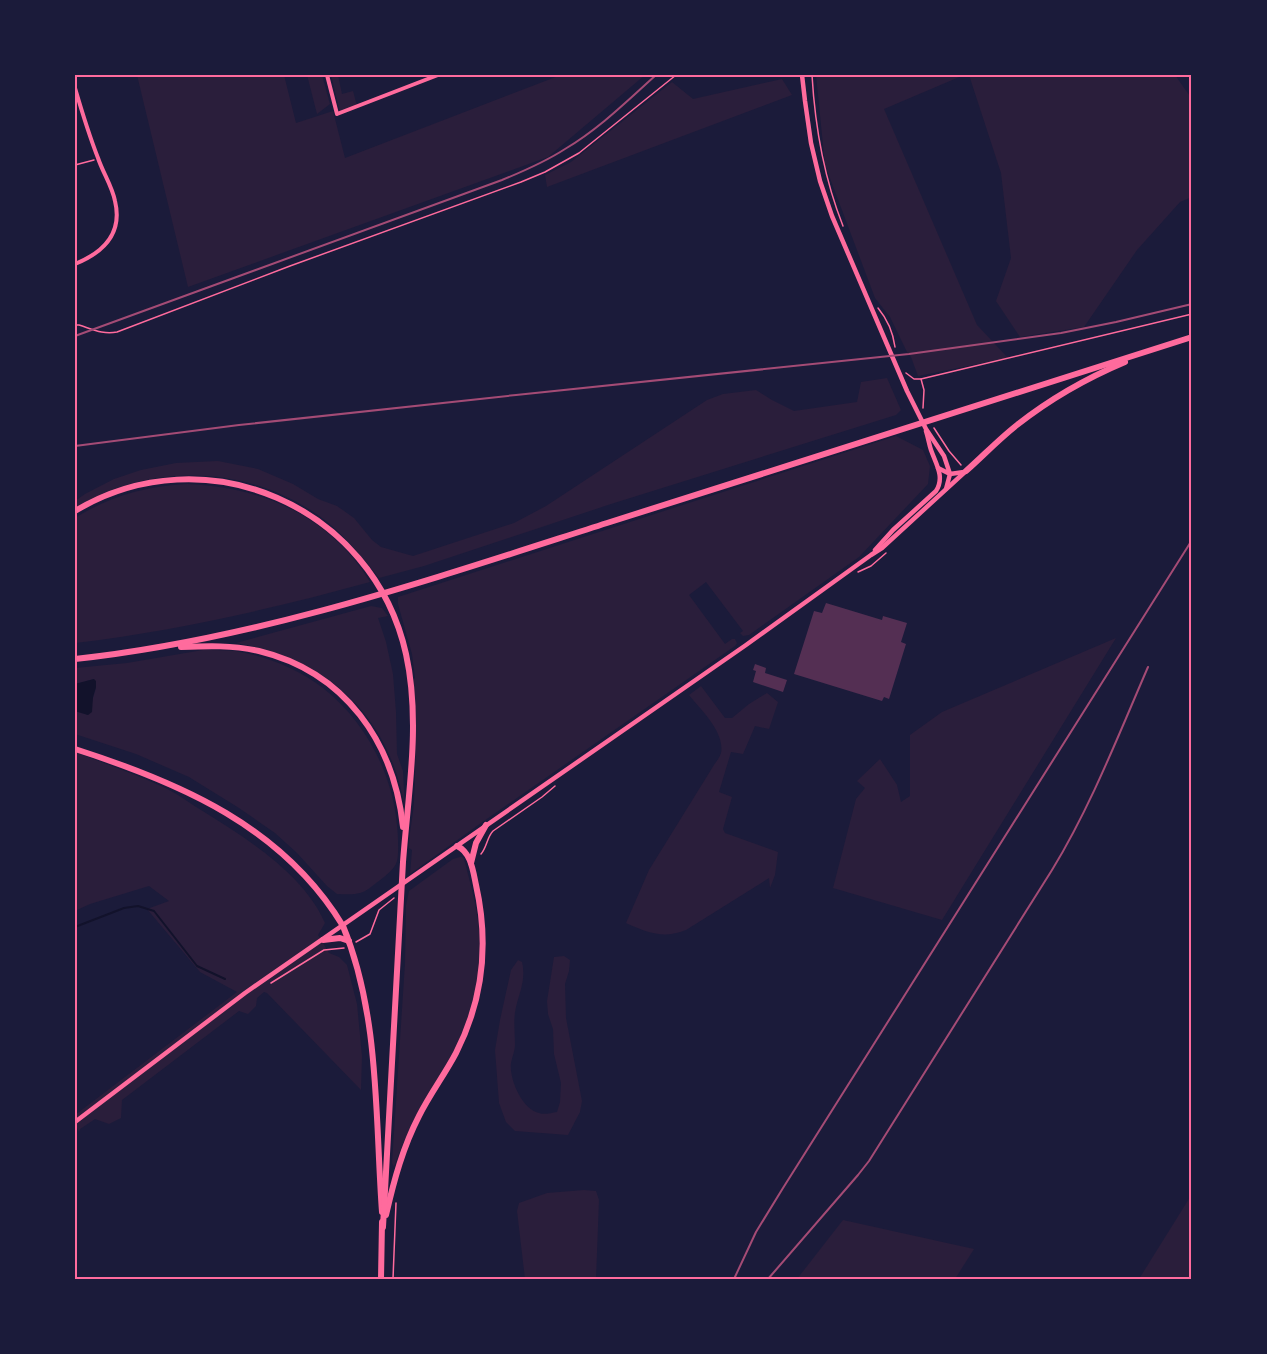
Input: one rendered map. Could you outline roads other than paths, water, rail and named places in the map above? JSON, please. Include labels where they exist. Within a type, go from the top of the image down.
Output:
[{"type":"main road","points":[[75,659],[158,647],[247,629],[356,602],[1192,337]]},
{"type":"main road","points":[[966,471],[1017,425],[1061,394],[1098,374],[1161,347]]},
{"type":"main road","points":[[75,511],[106,495],[144,483],[186,479],[229,483],[271,495],[303,511],[350,548],[380,588],[396,622],[409,668],[413,723],[409,809],[404,843],[400,911],[381,1279]]},
{"type":"main road","points":[[158,647],[213,646],[248,649],[280,658],[326,682],[354,708],[381,747],[396,785],[404,843]]},
{"type":"main road","points":[[75,749],[136,770],[187,792],[252,829],[296,865],[343,926],[364,991],[369,1027],[377,1114],[383,1227]]},
{"type":"main road","points":[[471,864],[476,843],[486,825]]},
{"type":"main road","points":[[383,1227],[399,1166],[412,1131],[461,1043],[477,997],[482,969],[481,908],[471,864],[462,848],[457,846]]},
{"type":"main road","points":[[323,940],[340,938],[350,943]]},
{"type":"street","points":[[327,75],[337,114],[438,75]]},
{"type":"street","points":[[802,75],[811,143],[832,216],[903,383],[926,429],[944,456],[950,474],[944,491]]},
{"type":"street","points":[[75,88],[98,160],[116,202],[117,213],[111,238],[105,247],[75,264]]},
{"type":"street","points":[[871,555],[893,530],[939,486],[939,468],[931,450],[926,429]]},
{"type":"street","points":[[939,468],[950,474],[966,471]]},
{"type":"street","points":[[75,1122],[245,993],[882,548],[966,471]]},
{"type":"waterway","points":[[75,927],[124,908],[138,906],[154,911],[197,966],[225,979]]},
{"type":"railway","points":[[75,336],[526,170],[557,154],[589,133],[656,75]]},
{"type":"railway","points":[[75,446],[239,425],[909,354],[1061,333],[1192,304]]},
{"type":"railway","points":[[734,1279],[756,1232],[783,1188],[1192,540]]},
{"type":"railway","points":[[768,1279],[869,1161],[1052,870],[1092,796],[1148,667]]}]
